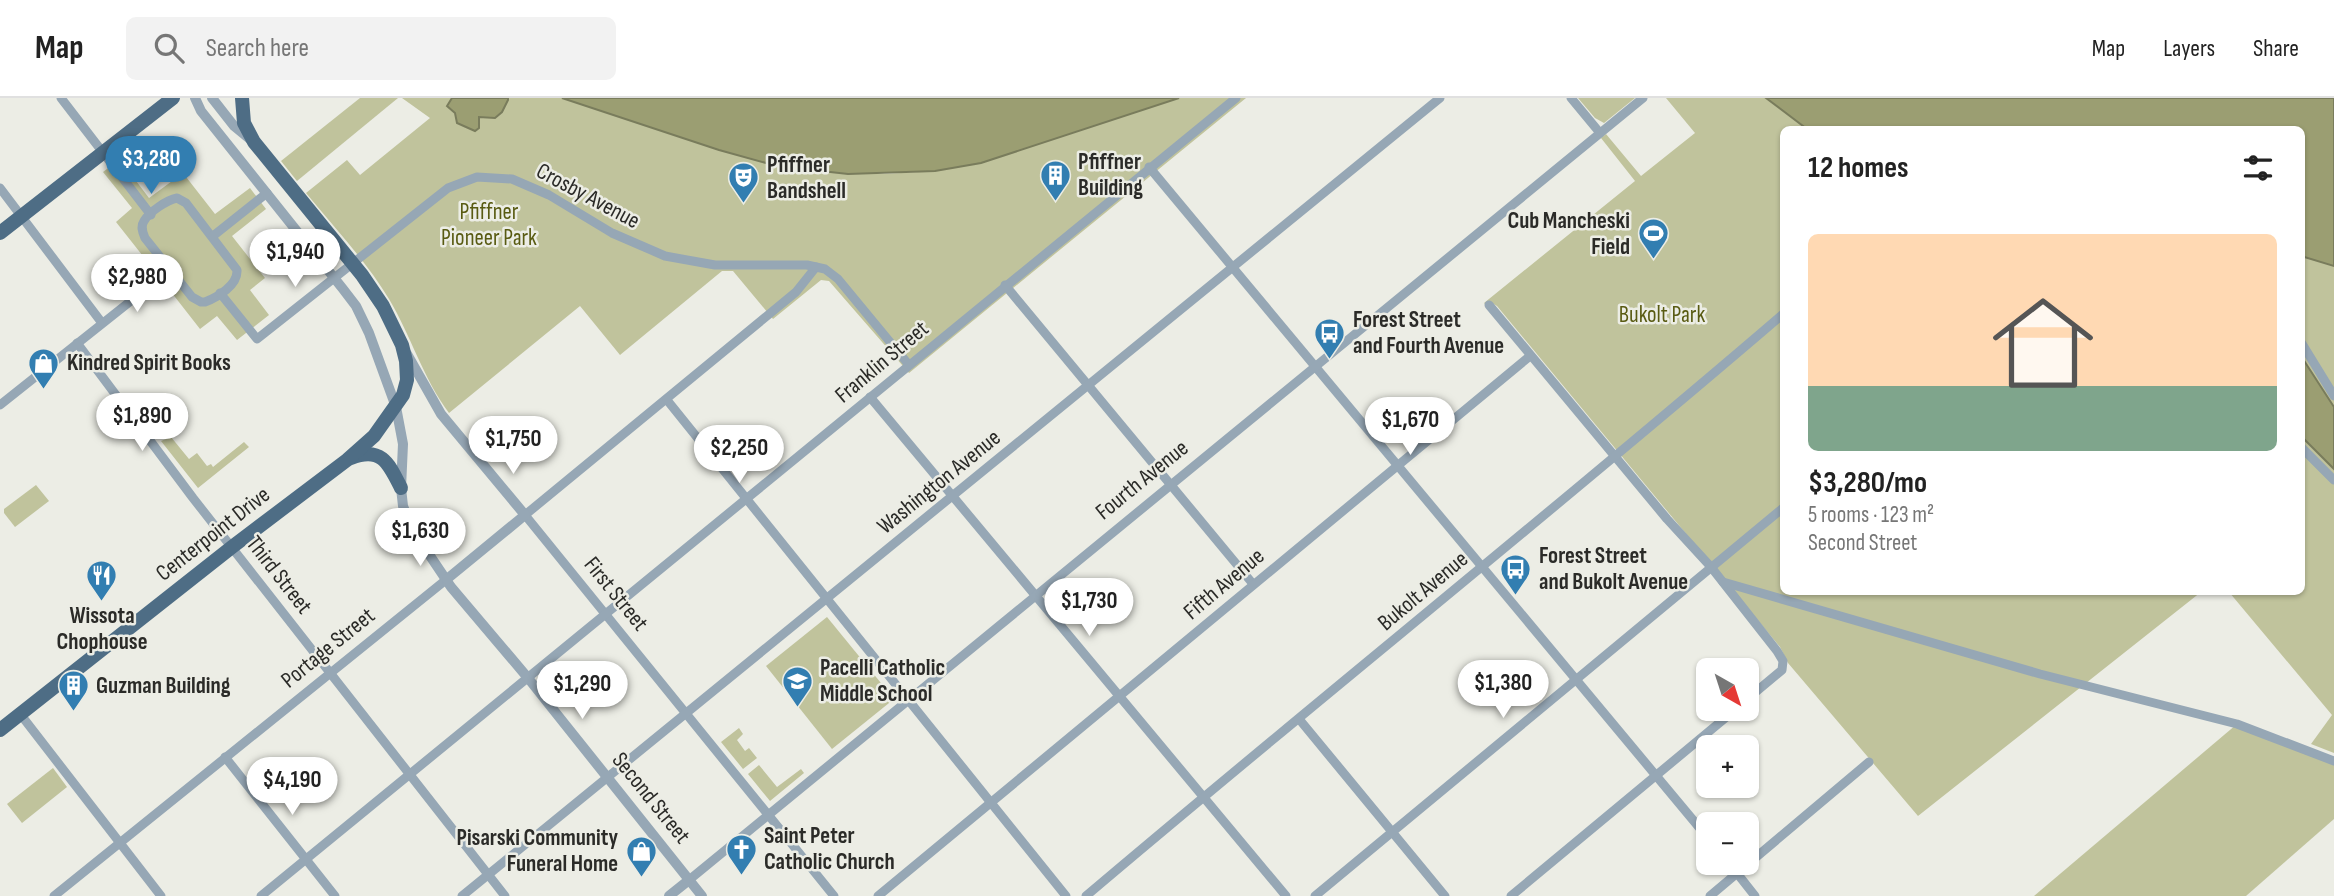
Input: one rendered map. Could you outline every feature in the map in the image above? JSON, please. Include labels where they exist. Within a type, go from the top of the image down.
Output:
[{"type":"main road","points":[[0,233],[173,98]]},
{"type":"main road","name":"Centerpoint Drive","points":[[0,730],[346,460],[374,436],[403,395],[407,380],[402,345],[376,294],[254,142],[244,123],[242,98]]},
{"type":"main road","points":[[346,460],[364,454],[381,457],[392,469],[401,488]]},
{"type":"street","points":[[61,98],[150,215]]},
{"type":"street","name":"Second Street","points":[[195,98],[201,111],[335,278],[362,318],[396,407],[403,444],[401,488],[405,513],[412,529],[451,587],[528,678],[702,896]]},
{"type":"street","points":[[212,98],[233,126],[254,142]]},
{"type":"street","name":"Franklin Street","points":[[261,896],[1236,98]]},
{"type":"street","name":"Washington Avenue","points":[[462,896],[1440,98]]},
{"type":"street","points":[[1571,98],[1600,133]]},
{"type":"street","name":"Fourth Avenue","points":[[669,896],[1643,98]]},
{"type":"street","points":[[1150,167],[1696,823]]},
{"type":"street","name":"Crosby Avenue","points":[[220,293],[257,339],[449,188],[470,179],[489,176],[524,183],[612,233],[666,256],[715,265],[816,267]]},
{"type":"street","points":[[0,188],[102,323]]},
{"type":"street","points":[[213,236],[267,193]]},
{"type":"street","points":[[173,199],[182,200],[213,236],[235,265],[238,275],[232,284],[205,302],[196,300],[143,233],[144,220],[173,199]]},
{"type":"street","points":[[816,267],[825,269],[838,279],[909,365]]},
{"type":"street","name":"Portage Street","points":[[54,896],[667,400],[796,292],[816,267]]},
{"type":"street","points":[[0,405],[171,270]]},
{"type":"street","points":[[1005,285],[1253,584]]},
{"type":"street","points":[[1489,305],[1773,644],[1783,661],[1780,673],[1759,690]]},
{"type":"street","name":"Bukolt Avenue","points":[[1086,896],[1616,457],[1780,317]]},
{"type":"street","name":"Third Street","points":[[76,343],[505,896]]},
{"type":"street","name":"First Street","points":[[402,345],[441,414],[834,896]]},
{"type":"street","points":[[2305,349],[2334,396]]},
{"type":"street","name":"Fifth Avenue","points":[[878,896],[1530,356]]},
{"type":"street","points":[[870,397],[1286,896]]},
{"type":"street","points":[[667,400],[1066,896]]},
{"type":"street","points":[[2305,451],[2334,480]]},
{"type":"street","points":[[1315,896],[1780,510]]},
{"type":"street","points":[[1723,582],[2040,674],[2237,724],[2332,757]]},
{"type":"street","points":[[21,715],[161,896]]},
{"type":"street","points":[[1299,719],[1445,896]]},
{"type":"street","points":[[1511,896],[1721,721]]},
{"type":"street","points":[[225,757],[335,896]]},
{"type":"street","points":[[1759,854],[1869,762]]},
{"type":"street","points":[[1710,896],[1735,875]]},
{"type":"street","points":[[1739,875],[1755,896]]},
{"type":"green space","points":[[360,98],[398,98],[297,181],[281,161]]},
{"type":"green space","name":"Pfiffner Pioneer Park","points":[[402,98],[562,98],[719,150],[777,166],[848,174],[884,174],[935,171],[981,162],[1179,98],[1246,98],[909,373],[829,281],[821,280],[773,319],[733,271],[722,271],[620,355],[580,306],[449,413],[432,386],[397,313],[380,285],[306,193],[347,160],[360,175],[430,118]]},
{"type":"green space","points":[[1578,98],[1635,98],[1604,123],[1595,118]]},
{"type":"green space","name":"Bukolt Park","points":[[1666,98],[1766,98],[1803,126],[1780,126],[1780,595],[2197,595],[1918,816],[1788,663],[1780,647],[1497,306],[1484,303],[1635,181],[1601,138],[1606,134],[1641,176],[1695,133]]},
{"type":"green space","points":[[136,147],[147,160],[130,173],[149,198],[183,173],[215,214],[250,188],[266,209],[232,236],[265,278],[250,290],[269,315],[237,340],[217,316],[200,329],[168,288],[164,290],[146,268],[150,265],[116,222],[132,208],[103,172]]},
{"type":"green space","points":[[2305,257],[2334,266],[2334,407],[2305,362]]},
{"type":"green space","points":[[171,437],[189,459],[197,453],[207,466],[211,464],[213,467],[244,442],[249,447],[198,488],[161,441]]},
{"type":"green space","points":[[2305,440],[2334,469],[2334,753],[2311,744],[2332,715],[2232,595],[2305,595]]},
{"type":"green space","points":[[36,485],[49,501],[15,527],[4,509]]},
{"type":"green space","points":[[827,617],[894,699],[832,749],[766,666]]},
{"type":"green space","points":[[2237,724],[2334,765],[2334,819],[2246,896],[2034,896]]},
{"type":"green space","points":[[739,728],[743,734],[737,740],[745,751],[749,748],[757,758],[743,769],[721,742]]},
{"type":"green space","points":[[759,765],[777,787],[801,769],[804,773],[770,801],[748,774]]},
{"type":"green space","points":[[53,768],[67,787],[22,823],[7,804]]},
{"type":"shaded area","points":[[452,98],[508,100],[502,112],[495,118],[479,117],[479,128],[475,131],[457,123],[455,113],[447,106]]},
{"type":"shaded area","points":[[562,98],[1179,98],[981,163],[935,171],[848,174],[777,166],[719,150]]},
{"type":"shaded area","points":[[1766,98],[2334,98],[2334,266],[2305,257],[2305,126],[1803,126]]},
{"type":"shaded area","points":[[2305,362],[2334,407],[2334,469],[2305,440]]},
{"type":"place","name":"Pfiffner Building","points":[[1055,202]]},
{"type":"place","name":"Pfiffner Bandshell","points":[[744,205]]},
{"type":"place","name":"Cub Mancheski Field","points":[[1653,261]]},
{"type":"place","name":"Forest Street and Fourth Avenue","points":[[1330,360]]},
{"type":"place","name":"Kindred Spirit Books","points":[[44,390]]},
{"type":"place","name":"Forest Street and Bukolt Avenue","points":[[1516,596]]},
{"type":"place","name":"Wissota Chophouse","points":[[102,602]]},
{"type":"place","name":"Pacelli Catholic Middle School","points":[[797,708]]},
{"type":"place","name":"Guzman Building","points":[[73,713]]},
{"type":"place","name":"Saint Peter Catholic Church","points":[[741,876]]},
{"type":"place","name":"Pisarski Community Funeral Home","points":[[641,878]]}]
